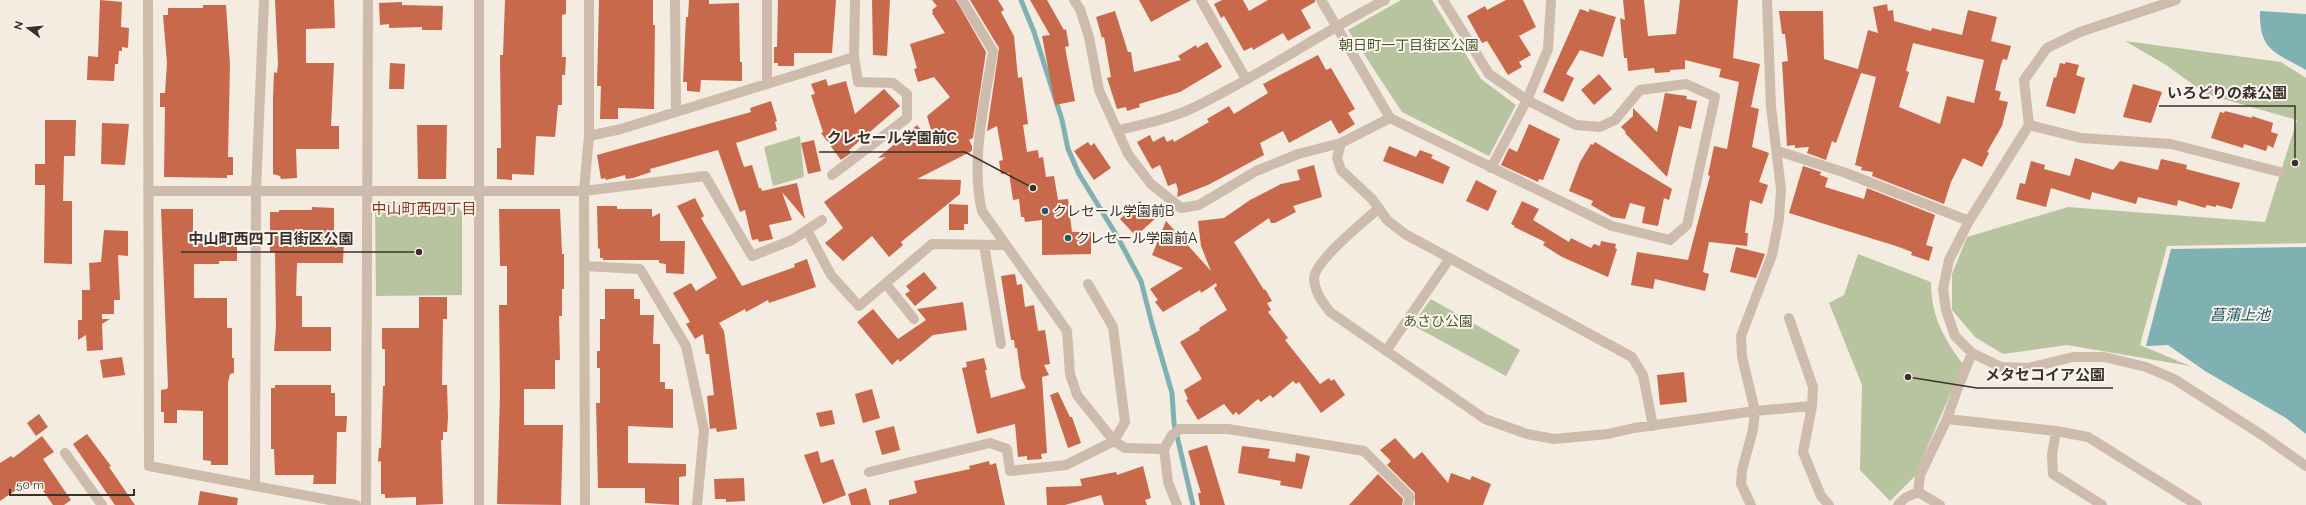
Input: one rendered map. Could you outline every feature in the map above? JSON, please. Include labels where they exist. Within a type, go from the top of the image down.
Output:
[{"type":"street","points":[[148,0],[149,466],[356,505]]},
{"type":"street","points":[[255,485],[256,192],[264,0]]},
{"type":"street","points":[[366,505],[366,191],[368,0]]},
{"type":"street","points":[[479,505],[480,0]]},
{"type":"street","points":[[585,505],[584,191],[589,136],[588,0]]},
{"type":"street","points":[[675,0],[676,112]]},
{"type":"street","points":[[767,0],[767,83]]},
{"type":"street","points":[[832,175],[907,118],[907,94],[893,83],[858,82],[854,57],[855,0]]},
{"type":"street","points":[[962,0],[993,51],[982,113],[977,191],[982,211],[1067,331],[1070,374],[1077,395],[1114,441],[1125,448],[1164,449]]},
{"type":"street","points":[[1074,0],[1080,10],[1089,38],[1100,90],[1119,130],[1128,154],[1152,184],[1181,208],[1198,205],[1256,171],[1298,154],[1341,144],[1390,118]]},
{"type":"street","points":[[1201,0],[1246,79]]},
{"type":"street","points":[[1321,0],[1390,118],[1612,226],[1670,240],[1687,225],[1715,97],[1686,84],[1640,90],[1615,120],[1600,127],[1576,125],[1527,100],[1489,74],[1443,0]]},
{"type":"street","points":[[1119,130],[1152,122],[1196,107],[1335,26],[1385,0]]},
{"type":"street","points":[[1491,168],[1527,100],[1548,49],[1551,0]]},
{"type":"street","points":[[1751,505],[1741,484],[1742,470],[1753,430],[1755,411],[1742,357],[1741,336],[1756,302],[1774,248],[1780,219],[1781,189],[1778,151],[1771,106],[1767,0]]},
{"type":"street","points":[[2176,0],[2080,32],[2047,48],[2024,80],[2029,126],[1969,221],[1949,260],[1943,289],[1946,310],[1955,336],[1972,354],[2001,367],[2028,368],[2073,357],[2104,357],[2146,367],[2174,379],[2262,435],[2306,466]]},
{"type":"street","points":[[589,136],[621,129],[854,57]]},
{"type":"street","points":[[2029,126],[2081,138],[2171,144],[2280,172]]},
{"type":"street","points":[[1341,144],[1337,158],[1341,170],[1372,199],[1387,220],[1405,234],[1632,357],[1643,375],[1653,426]]},
{"type":"street","points":[[1778,151],[1846,173],[1969,221]]},
{"type":"street","points":[[148,191],[584,191],[705,176],[752,256],[792,240],[822,220]]},
{"type":"street","points":[[1379,208],[1322,261],[1314,277],[1317,295],[1330,312],[1485,419],[1527,434],[1554,439],[1608,434],[1755,411],[1812,406]]},
{"type":"street","points":[[808,230],[831,275],[859,306],[932,244],[1005,245]]},
{"type":"street","points":[[984,245],[1001,344]]},
{"type":"street","points":[[1386,351],[1450,258]]},
{"type":"street","points":[[584,266],[640,269],[686,346],[704,430],[697,505]]},
{"type":"street","points":[[886,284],[914,319]]},
{"type":"street","points":[[869,472],[990,443],[1006,448],[1010,471],[1066,464],[1114,441],[1125,422],[1113,327],[1088,284]]},
{"type":"street","points":[[1789,318],[1813,387],[1812,406],[1802,452],[1821,496],[1829,505]]},
{"type":"street","points":[[1918,492],[1920,474],[1947,419],[1956,390],[1972,354]]},
{"type":"street","points":[[1947,419],[2056,430],[2088,437],[2197,505]]},
{"type":"street","points":[[1174,504],[1168,482],[1164,449],[1172,435],[1180,429],[1228,429],[1364,451],[1410,496],[1408,505]]},
{"type":"street","points":[[2056,430],[2052,455],[2053,474],[2102,505]]},
{"type":"street","points":[[65,453],[102,505]]},
{"type":"street","points":[[1898,505],[1906,498],[1918,492]]},
{"type":"street","points":[[1918,492],[1940,505]]},
{"type":"green space","name":"朝日町一丁目街区公園","points":[[1401,0],[1432,0],[1481,79],[1516,105],[1489,156],[1402,112],[1348,30]]},
{"type":"green space","points":[[2125,41],[2281,62],[2306,78],[2306,243],[2167,246],[2140,345],[2190,366],[2067,345],[2003,354],[1975,337],[1952,310],[1952,274],[1967,237],[2068,207],[2265,222],[2297,120],[2206,94],[2166,65]]},
{"type":"green space","points":[[800,136],[804,177],[773,186],[764,147]]},
{"type":"green space","points":[[381,202],[455,204],[462,212],[462,295],[376,296],[375,209]]},
{"type":"green space","points":[[1858,254],[1931,282],[1933,305],[1936,316],[1944,335],[1963,364],[1915,476],[1890,501],[1860,470],[1862,385],[1829,303],[1844,295]]},
{"type":"green space","name":"あさひ公園","points":[[1431,299],[1520,350],[1506,376],[1412,325]]},
{"type":"water","points":[[2260,11],[2306,14],[2306,70],[2271,49],[2262,35]]},
{"type":"water","name":"菖蒲上池","points":[[2306,247],[2306,434],[2286,418],[2205,371],[2168,345],[2146,346],[2171,249]]},
{"type":"building","points":[[100,0],[122,2],[121,27],[129,28],[128,48],[122,47],[122,51],[119,51],[118,64],[115,64],[114,81],[87,80],[88,56],[98,57]]},
{"type":"building","points":[[275,0],[334,0],[335,28],[306,29],[306,63],[334,63],[331,126],[339,126],[339,149],[296,149],[297,178],[281,179],[280,176],[273,174],[274,72],[277,73],[278,64]]},
{"type":"building","points":[[505,0],[566,0],[566,14],[562,15],[562,57],[566,57],[565,75],[562,75],[562,105],[558,105],[555,137],[536,136],[534,175],[512,174],[512,180],[497,179],[497,148],[501,148],[500,55],[503,55]]},
{"type":"building","points":[[599,0],[653,0],[653,25],[655,25],[654,109],[618,108],[618,119],[600,119],[601,86],[597,86]]},
{"type":"building","points":[[689,0],[709,0],[709,4],[739,3],[740,62],[742,62],[742,81],[701,80],[700,92],[687,91],[687,82],[683,82],[686,17],[688,17]]},
{"type":"building","points":[[778,0],[836,0],[832,53],[794,53],[794,66],[778,66],[778,63],[774,63],[774,47],[777,47]]},
{"type":"building","points":[[872,0],[890,0],[887,56],[873,55]]},
{"type":"building","points":[[932,0],[956,0],[986,52],[973,138],[969,140],[972,146],[972,151],[917,179],[961,180],[960,194],[901,242],[903,245],[889,257],[872,236],[843,261],[825,243],[843,228],[824,202],[886,157],[878,158],[917,125],[936,147],[927,116],[950,97],[934,77],[918,82],[914,69],[917,68],[910,44],[945,33],[932,13],[932,10],[937,6]]},
{"type":"building","points":[[970,0],[998,0],[1004,10],[1001,12],[1014,36],[1018,78],[1022,77],[1028,124],[1023,125],[1027,152],[1038,150],[1039,158],[1043,157],[1046,177],[1054,176],[1058,200],[1068,199],[1072,232],[1091,232],[1091,254],[1042,255],[1042,220],[1025,222],[1024,217],[1021,217],[1019,199],[1013,200],[1009,173],[1001,174],[999,161],[1003,160],[997,126],[987,131],[999,48]]},
{"type":"building","points":[[1030,0],[1047,0],[1064,30],[1066,29],[1069,46],[1065,47],[1075,101],[1055,105],[1042,36],[1050,35]]},
{"type":"building","points":[[1139,0],[1191,0],[1151,22]]},
{"type":"building","points":[[1222,0],[1243,0],[1249,11],[1268,0],[1315,0],[1315,2],[1301,10],[1311,28],[1288,41],[1283,33],[1253,50],[1252,47],[1244,51],[1224,16],[1221,18],[1214,4]]},
{"type":"building","points":[[1506,0],[1523,0],[1536,27],[1519,36],[1531,55],[1519,62],[1522,67],[1508,75],[1487,41],[1482,43],[1467,16],[1485,6],[1487,10]]},
{"type":"building","points":[[1623,0],[1644,0],[1648,36],[1676,34],[1680,0],[1738,0],[1733,58],[1760,64],[1751,107],[1759,109],[1752,147],[1769,153],[1759,182],[1768,185],[1762,204],[1750,200],[1745,233],[1748,233],[1747,246],[1709,242],[1703,272],[1709,274],[1705,291],[1655,279],[1653,289],[1631,285],[1637,252],[1688,260],[1710,176],[1708,175],[1714,146],[1727,149],[1739,82],[1719,77],[1721,69],[1685,60],[1685,69],[1670,70],[1670,72],[1655,73],[1654,68],[1628,71],[1627,58],[1624,58],[1620,18],[1625,20]]},
{"type":"building","points":[[402,2],[402,5],[443,6],[442,30],[422,30],[422,27],[389,28],[389,24],[380,25],[379,3]]},
{"type":"building","points":[[1887,4],[1888,11],[1893,10],[1894,21],[1931,31],[1932,28],[1962,35],[1968,10],[1997,17],[1991,41],[2011,46],[2007,60],[2003,59],[2001,64],[1995,90],[2001,92],[1999,100],[2008,102],[2002,126],[1987,152],[1989,153],[1982,167],[1963,158],[1951,182],[1944,204],[1872,176],[1873,172],[1861,170],[1862,167],[1855,165],[1876,77],[1861,73],[1836,143],[1832,141],[1826,160],[1807,153],[1809,147],[1795,148],[1795,145],[1787,146],[1782,62],[1788,61],[1785,34],[1782,34],[1779,11],[1823,11],[1824,59],[1858,69],[1868,30],[1878,33],[1873,7]],"holes":[[[1913,43],[1984,60],[1974,103],[1947,96],[1940,124],[1899,107],[1909,72],[1906,71]]]},
{"type":"building","points":[[203,5],[226,5],[230,65],[228,157],[233,157],[233,175],[227,175],[227,178],[164,177],[165,107],[160,107],[160,93],[165,93],[167,63],[163,15],[168,15],[168,8],[203,8]]},
{"type":"building","points":[[1580,9],[1589,12],[1589,9],[1616,17],[1603,57],[1580,50],[1566,74],[1574,78],[1563,102],[1543,92]]},
{"type":"building","points":[[1115,11],[1128,52],[1131,52],[1134,72],[1181,60],[1178,56],[1196,45],[1197,48],[1207,42],[1222,67],[1180,92],[1139,104],[1140,107],[1127,111],[1126,107],[1117,109],[1107,78],[1111,77],[1104,37],[1102,38],[1096,17]]},
{"type":"building","points":[[1318,55],[1326,70],[1331,68],[1355,109],[1348,113],[1355,124],[1339,134],[1331,120],[1289,143],[1283,131],[1260,143],[1264,155],[1208,185],[1177,197],[1178,190],[1176,183],[1168,186],[1160,165],[1152,169],[1137,142],[1150,135],[1153,142],[1164,136],[1167,142],[1173,139],[1174,142],[1209,122],[1207,119],[1229,106],[1234,114],[1268,93],[1263,84]]},
{"type":"building","points":[[2066,62],[2079,65],[2076,75],[2085,78],[2075,114],[2046,106],[2054,77],[2056,78],[2060,63],[2065,64]]},
{"type":"building","points":[[390,63],[405,64],[404,89],[389,89]]},
{"type":"building","points":[[1599,74],[1612,89],[1594,105],[1581,90]]},
{"type":"building","points":[[826,79],[828,86],[846,81],[855,114],[884,89],[900,106],[849,150],[851,153],[841,160],[821,133],[823,132],[811,95],[815,94],[811,84]]},
{"type":"building","points":[[2133,84],[2162,92],[2151,123],[2123,117]]},
{"type":"building","points":[[1665,93],[1687,96],[1686,99],[1697,101],[1691,129],[1679,126],[1667,177],[1621,127],[1633,116],[1633,108],[1657,132]]},
{"type":"building","points":[[771,101],[777,121],[775,122],[777,130],[736,143],[744,167],[752,165],[759,188],[761,188],[762,191],[797,183],[805,219],[782,192],[792,220],[769,225],[773,239],[759,242],[758,239],[752,240],[745,210],[740,212],[718,150],[650,169],[651,172],[633,178],[626,179],[625,175],[606,180],[605,178],[601,179],[597,155],[751,112],[750,108]]},
{"type":"building","points":[[2225,111],[2252,118],[2252,116],[2273,123],[2271,132],[2278,134],[2273,148],[2268,145],[2266,151],[2244,144],[2243,148],[2211,138],[2220,112],[2224,113]]},
{"type":"building","points":[[45,120],[76,120],[75,156],[64,156],[63,201],[72,201],[72,264],[44,263],[45,185],[35,185],[35,164],[45,164]]},
{"type":"building","points":[[102,123],[129,124],[125,165],[101,164]]},
{"type":"building","points":[[1529,124],[1560,139],[1543,180],[1539,179],[1538,182],[1501,165],[1509,148],[1517,152]]},
{"type":"building","points":[[417,125],[447,125],[446,179],[418,179]]},
{"type":"building","points":[[814,140],[821,171],[808,174],[801,143]]},
{"type":"building","points":[[1088,142],[1091,146],[1094,143],[1111,168],[1094,180],[1074,151]]},
{"type":"building","points":[[1595,142],[1672,189],[1669,200],[1664,198],[1658,226],[1642,223],[1645,207],[1630,203],[1625,219],[1612,217],[1591,205],[1593,201],[1569,191],[1580,162],[1591,144],[1593,145]]},
{"type":"building","points":[[1389,146],[1416,157],[1420,150],[1433,155],[1431,158],[1450,167],[1443,184],[1383,161]]},
{"type":"building","points":[[2075,158],[2113,170],[2120,161],[2158,170],[2161,159],[2187,165],[2186,169],[2240,183],[2232,209],[2216,205],[2216,207],[2207,205],[2205,208],[2178,200],[2177,206],[2138,197],[2136,204],[2092,192],[2090,200],[2051,188],[2046,207],[2016,199],[2020,183],[2025,184],[2031,161],[2045,165],[2044,169],[2070,176]]},
{"type":"building","points":[[1314,165],[1322,197],[1293,206],[1296,212],[1275,223],[1271,223],[1269,218],[1234,242],[1272,301],[1267,303],[1271,310],[1268,312],[1288,338],[1285,340],[1320,384],[1329,378],[1331,381],[1334,379],[1345,395],[1321,413],[1299,382],[1296,384],[1293,381],[1273,398],[1270,395],[1261,402],[1258,399],[1239,415],[1236,412],[1233,415],[1224,404],[1198,420],[1186,400],[1188,399],[1184,390],[1202,379],[1180,342],[1200,330],[1199,328],[1227,310],[1214,288],[1217,286],[1216,283],[1201,293],[1200,290],[1163,312],[1155,302],[1158,300],[1150,289],[1183,268],[1152,255],[1166,221],[1211,271],[1201,246],[1198,221],[1224,218],[1250,200],[1281,184],[1300,180],[1297,170]]},
{"type":"building","points":[[1803,166],[1821,172],[1820,175],[1828,178],[1825,187],[1864,199],[1867,188],[1935,215],[1926,245],[1933,247],[1929,261],[1911,255],[1912,252],[1896,246],[1789,213]]},
{"type":"building","points":[[1476,180],[1497,191],[1488,211],[1466,201]]},
{"type":"building","points":[[695,198],[704,216],[701,218],[742,286],[795,267],[794,264],[807,259],[816,287],[769,303],[768,300],[746,312],[745,309],[719,323],[724,331],[737,429],[717,432],[716,428],[710,429],[707,396],[714,395],[709,354],[706,354],[703,334],[695,339],[686,324],[690,322],[673,293],[691,283],[696,291],[717,278],[677,206]]},
{"type":"building","points":[[1140,201],[1156,218],[1138,234],[1135,231],[1133,233],[1120,219]]},
{"type":"building","points":[[1522,201],[1539,209],[1533,220],[1569,242],[1571,238],[1591,248],[1594,244],[1600,246],[1601,241],[1616,244],[1615,248],[1617,249],[1608,277],[1562,257],[1543,245],[1545,242],[1514,227],[1515,226],[1511,224]]},
{"type":"building","points":[[949,204],[968,205],[968,224],[964,224],[964,230],[949,230]]},
{"type":"building","points":[[597,206],[617,206],[617,209],[652,209],[652,217],[660,213],[660,241],[685,241],[684,274],[666,273],[666,264],[659,263],[659,260],[603,260],[603,258],[600,258],[600,249],[598,248]]},
{"type":"building","points":[[312,207],[334,208],[334,238],[344,238],[343,263],[297,263],[296,296],[302,296],[302,327],[331,327],[331,351],[274,351],[276,327],[275,252],[270,252],[270,212],[279,212],[279,210],[312,210]]},
{"type":"building","points":[[161,209],[193,209],[193,237],[237,239],[237,261],[219,261],[219,264],[194,264],[194,298],[227,298],[227,328],[232,328],[232,358],[234,358],[234,373],[230,374],[228,383],[228,465],[211,465],[211,461],[203,460],[203,411],[177,410],[177,423],[164,423],[164,412],[161,412],[161,390],[167,389],[168,387]]},
{"type":"building","points":[[499,209],[560,209],[562,254],[564,254],[564,289],[562,289],[562,316],[559,316],[560,360],[555,360],[555,389],[524,389],[524,425],[563,425],[561,505],[497,504],[500,393],[499,305],[507,305],[507,266],[500,266]]},
{"type":"building","points":[[104,230],[128,231],[128,256],[118,255],[120,300],[114,300],[114,314],[102,314],[102,319],[110,319],[102,324],[103,350],[87,351],[86,335],[78,340],[78,320],[82,320],[82,290],[90,290],[89,263],[101,262]]},
{"type":"building","points":[[1736,247],[1765,254],[1756,278],[1730,272]]},
{"type":"building","points":[[924,272],[937,288],[915,306],[905,294],[910,291],[906,286]]},
{"type":"building","points":[[1015,274],[1017,285],[1022,284],[1025,307],[1034,305],[1038,331],[1045,330],[1050,364],[1044,365],[1049,375],[1042,377],[1047,453],[1041,454],[1042,459],[1027,460],[1027,456],[1018,457],[1015,424],[977,434],[962,368],[967,367],[966,362],[984,358],[991,398],[1026,388],[1021,378],[1017,348],[1015,348],[1014,340],[1011,340],[1001,276]]},
{"type":"building","points":[[605,289],[634,289],[634,299],[640,299],[640,315],[654,315],[653,344],[660,344],[660,382],[665,382],[665,389],[673,389],[673,428],[628,426],[628,463],[686,464],[686,476],[679,477],[679,505],[645,503],[645,488],[598,488],[596,403],[600,403],[600,368],[597,368],[597,351],[600,351],[600,319],[605,319]]},
{"type":"building","points":[[419,297],[447,297],[447,319],[443,319],[442,385],[447,385],[448,417],[447,432],[443,432],[443,440],[441,440],[443,504],[416,505],[416,497],[385,498],[385,494],[381,494],[381,461],[378,462],[379,448],[381,448],[383,386],[385,386],[385,349],[382,349],[382,328],[419,328]]},
{"type":"building","points":[[963,302],[967,330],[933,335],[900,362],[898,359],[892,365],[857,322],[873,309],[898,339],[926,320],[917,309]]},
{"type":"building","points":[[122,357],[125,375],[103,378],[100,360]]},
{"type":"building","points":[[1684,372],[1687,402],[1660,405],[1657,375]]},
{"type":"building","points":[[275,385],[331,385],[331,393],[335,393],[335,416],[347,416],[346,432],[337,432],[336,484],[313,484],[314,475],[275,475],[274,449],[271,449],[271,388],[275,388]]},
{"type":"building","points":[[872,389],[880,418],[863,423],[855,394]]},
{"type":"building","points":[[1058,392],[1070,417],[1072,417],[1081,443],[1068,448],[1050,395]]},
{"type":"building","points":[[832,410],[835,424],[820,427],[816,413]]},
{"type":"building","points":[[39,414],[48,427],[36,436],[27,423]]},
{"type":"building","points":[[894,426],[900,450],[882,455],[875,431]]},
{"type":"building","points":[[87,434],[111,466],[109,467],[135,505],[115,505],[73,444]]},
{"type":"building","points":[[42,436],[54,452],[43,459],[71,500],[64,505],[53,505],[37,482],[22,491],[19,488],[0,501],[0,463],[11,456],[13,458]]},
{"type":"building","points":[[1395,438],[1414,459],[1422,452],[1448,483],[1451,473],[1470,480],[1472,476],[1491,484],[1483,505],[1415,505],[1415,493],[1387,465],[1391,461],[1380,450]]},
{"type":"building","points":[[1207,445],[1225,505],[1200,505],[1198,493],[1201,493],[1188,451]]},
{"type":"building","points":[[1242,446],[1270,449],[1268,458],[1295,462],[1296,453],[1310,456],[1302,489],[1280,485],[1281,481],[1238,473]]},
{"type":"building","points":[[818,451],[821,463],[833,459],[846,495],[823,504],[804,455]]},
{"type":"building","points":[[989,461],[990,465],[996,463],[1005,505],[889,505],[889,500],[917,493],[914,481],[970,469],[969,466]]},
{"type":"building","points":[[1143,466],[1151,498],[1145,500],[1147,505],[1104,505],[1101,495],[1065,505],[1047,505],[1046,487],[1082,486],[1080,479],[1116,472],[1117,475]]},
{"type":"building","points":[[1378,474],[1403,499],[1402,505],[1349,505]]},
{"type":"building","points":[[744,478],[745,501],[726,502],[726,499],[715,499],[714,479]]},
{"type":"building","points":[[866,488],[871,505],[851,505],[848,494]]},
{"type":"building","points":[[200,491],[238,498],[237,505],[198,505]]},
{"type":"waterway","points":[[1021,0],[1034,32],[1062,120],[1068,149],[1079,174],[1117,236],[1141,281],[1172,393],[1174,423],[1193,505]]},
{"type":"place","name":"いろどりの森公園","points":[[2295,163]]},
{"type":"place","name":"クレセール学園前C","points":[[1033,188]]},
{"type":"place","name":"クレセール学園前B","points":[[1045,211]]},
{"type":"place","name":"クレセール学園前A","points":[[1068,238]]},
{"type":"place","name":"中山町西四丁目街区公園","points":[[419,252]]},
{"type":"place","name":"メタセコイア公園","points":[[1908,377]]},
{"type":"district","name":"中山町西四丁目","points":[[424,209]]}]
